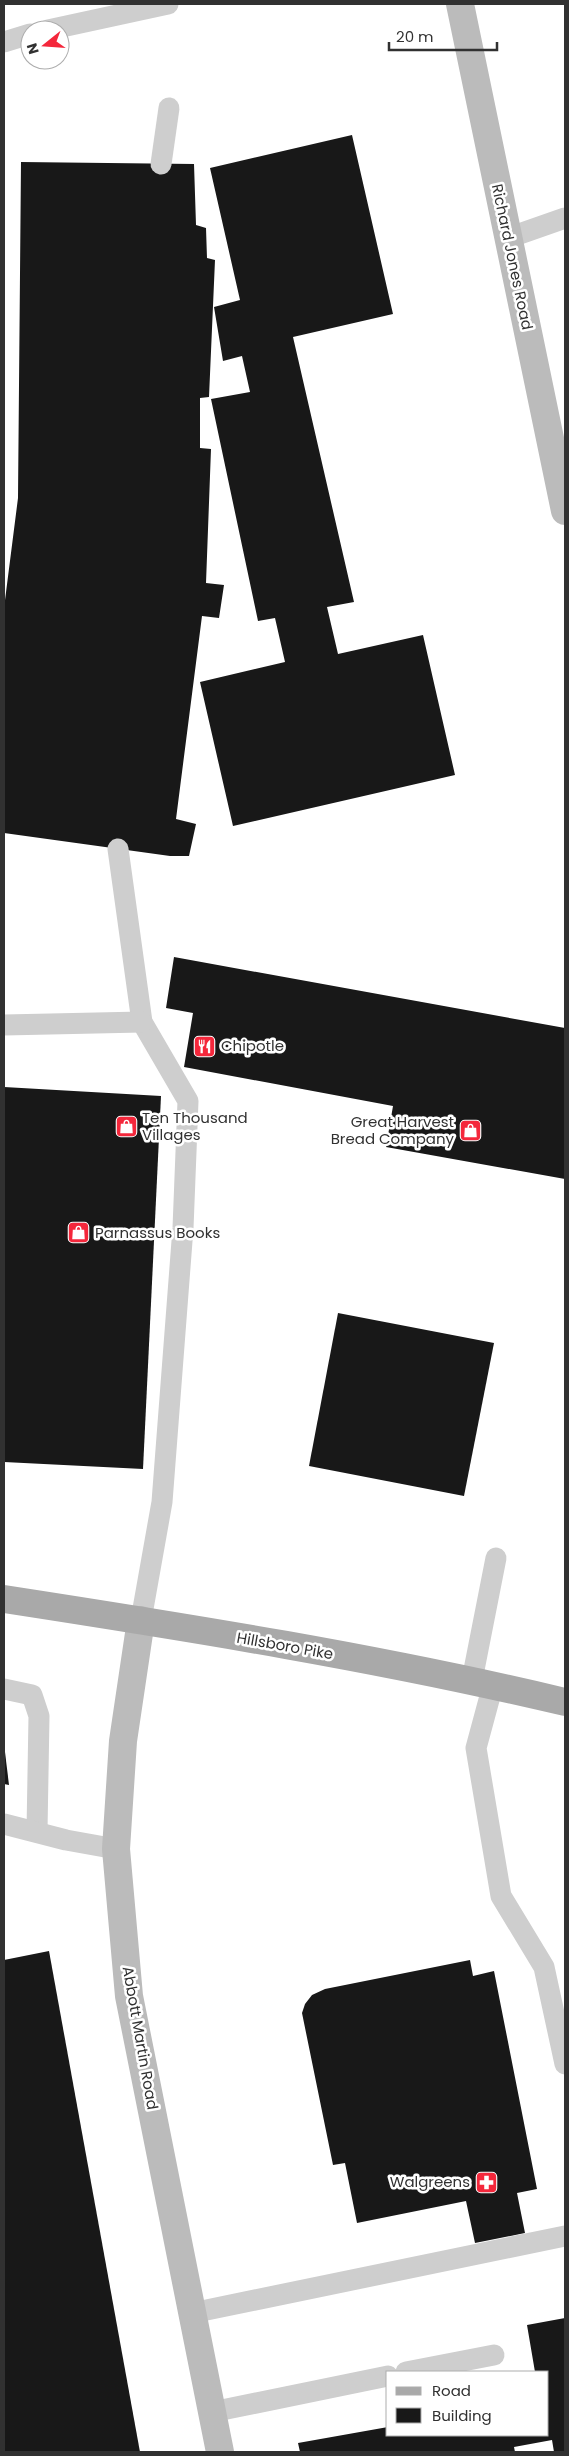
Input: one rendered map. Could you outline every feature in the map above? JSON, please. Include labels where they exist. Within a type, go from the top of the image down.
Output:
[{"type":"main road","name":"Richard Jones Road","points":[[460,4],[565,511]]},
{"type":"main road","name":"Hillsboro Pike","points":[[4,1599],[141,1620],[483,1683],[565,1702]]},
{"type":"main road","name":"Abbott Martin Road","points":[[141,1620],[122,1741],[116,1849],[129,1996],[220,2452]]},
{"type":"lane","points":[[70,25],[168,4]]},
{"type":"lane","points":[[4,42],[20,37]]},
{"type":"lane","points":[[161,164],[169,108]]},
{"type":"lane","points":[[508,238],[565,218]]},
{"type":"lane","points":[[118,849],[142,1022],[188,1101],[183,1228],[162,1502],[141,1620]]},
{"type":"lane","points":[[4,1025],[142,1022]]},
{"type":"lane","points":[[496,1558],[476,1748],[501,1896],[544,1967],[565,2064]]},
{"type":"lane","points":[[4,1689],[32,1695],[39,1716],[37,1831]]},
{"type":"lane","points":[[4,1824],[66,1840],[116,1849]]},
{"type":"lane","points":[[192,2313],[565,2236]]},
{"type":"lane","points":[[411,2371],[494,2354]]},
{"type":"lane","points":[[212,2412],[386,2376]]},
{"type":"building","points":[[352,135],[393,314],[293,337],[354,602],[327,607],[338,654],[423,635],[455,775],[233,826],[200,682],[285,662],[275,618],[258,621],[211,399],[250,392],[242,356],[223,361],[214,307],[240,300],[210,168]]},
{"type":"building","points":[[21,162],[194,164],[196,225],[206,228],[207,258],[215,260],[209,397],[200,398],[200,448],[211,449],[206,583],[224,585],[219,618],[202,616],[176,819],[196,824],[189,856],[170,856],[4,833],[4,608],[18,498]]},
{"type":"building","points":[[174,957],[565,1028],[565,1179],[386,1147],[393,1106],[184,1067],[193,1013],[166,1008]]},
{"type":"building","points":[[4,1087],[161,1096],[143,1469],[4,1462]]},
{"type":"building","points":[[338,1313],[494,1343],[464,1496],[309,1466]]},
{"type":"building","points":[[5,1752],[9,1785],[4,1784]]},
{"type":"building","points":[[49,1951],[140,2452],[4,2452],[4,1960]]},
{"type":"building","name":"Walgreens","points":[[470,1960],[473,1976],[494,1971],[537,2189],[517,2193],[525,2233],[475,2243],[466,2201],[357,2223],[345,2163],[333,2165],[302,2013],[305,2004],[312,1995],[325,1989]]},
{"type":"building","points":[[565,2318],[565,2452],[554,2452],[552,2440],[514,2447],[515,2452],[300,2452],[298,2443],[386,2427],[386,2436],[549,2436],[549,2371],[535,2371],[527,2325]]},
{"type":"place","name":"Chipotle","points":[[205,1046]]},
{"type":"place","name":"Ten Thousand Villages","points":[[126,1127]]},
{"type":"place","name":"Great Harvest Bread Company","points":[[470,1131]]},
{"type":"place","name":"Parnassus Books","points":[[79,1233]]},
{"type":"place","name":"Walgreens","points":[[486,2182]]}]
